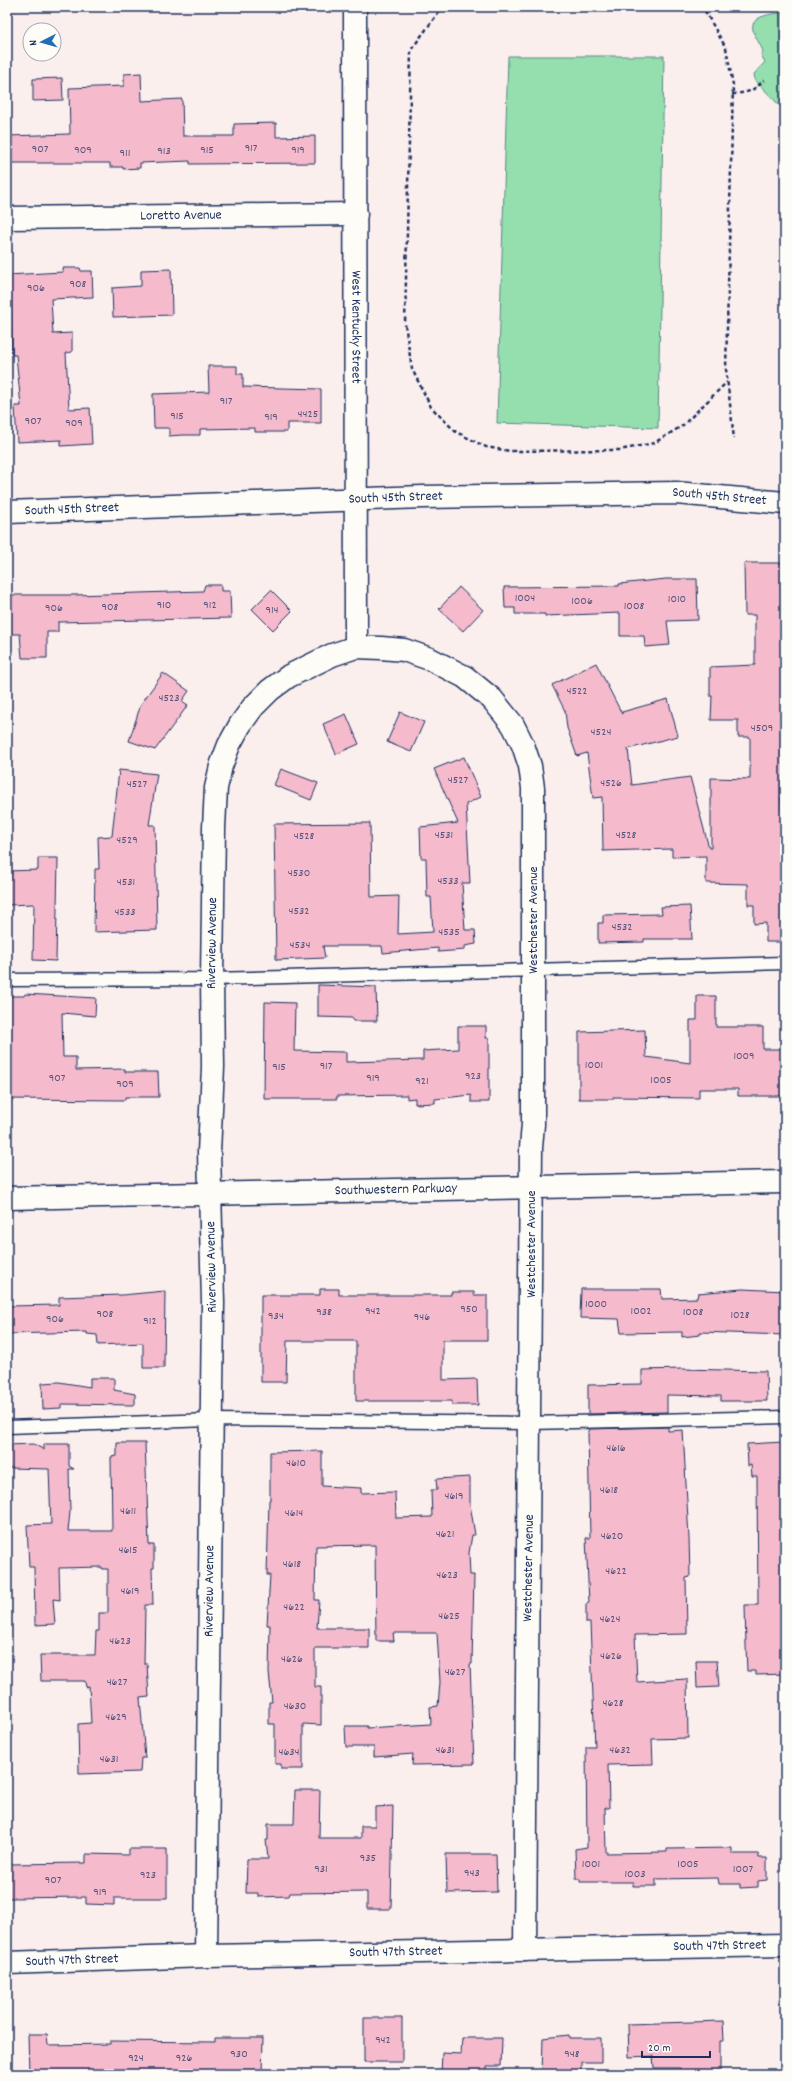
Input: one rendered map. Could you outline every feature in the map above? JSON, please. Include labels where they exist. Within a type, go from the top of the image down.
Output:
[{"type":"street","name":"West Kentucky Street","points":[[355,7],[356,647]]},
{"type":"street","name":"Loretto Avenue","points":[[7,218],[356,214]]},
{"type":"street","name":"South 45th Street","points":[[7,512],[356,499],[676,493],[785,503]]},
{"type":"street","name":"Westchester Avenue","points":[[356,647],[404,650],[430,659],[465,677],[492,699],[512,725],[523,745],[530,766],[533,788],[534,969],[525,1950]]},
{"type":"street","name":"Riverview Avenue","points":[[206,1956],[212,1420],[211,1194],[209,1152],[213,1067],[212,979],[216,788],[229,745],[240,725],[253,707],[270,690],[289,676],[332,655],[356,647]]},
{"type":"street","name":"Southwestern Parkway","points":[[7,1198],[785,1182]]},
{"type":"street","name":"South 47th Street","points":[[7,1963],[206,1956],[785,1945]]},
{"type":"lane","points":[[7,980],[212,979],[785,963]]},
{"type":"lane","points":[[7,1427],[212,1420],[530,1423],[785,1416]]},
{"type":"path","points":[[444,7],[411,50],[405,324],[412,369],[432,407],[456,432],[486,447],[510,451],[620,450],[654,443],[682,426],[726,382]]},
{"type":"path","points":[[699,7],[705,11],[726,48],[732,94],[726,382],[734,439]]},
{"type":"path","points":[[732,94],[756,90],[764,80]]},
{"type":"green space","points":[[783,13],[785,17],[785,106],[780,106],[755,80],[754,74],[765,62],[761,55],[763,51],[754,33],[753,25],[758,18],[763,16]]},
{"type":"green space","points":[[508,56],[664,56],[658,428],[497,423]]},
{"type":"building","points":[[141,73],[142,101],[182,99],[183,136],[234,136],[234,124],[276,123],[276,137],[315,136],[315,163],[190,164],[190,161],[140,163],[140,168],[123,169],[123,167],[110,167],[110,163],[7,163],[7,136],[70,134],[69,88],[124,86],[124,74]]},
{"type":"building","points":[[62,78],[63,100],[33,101],[33,79]]},
{"type":"building","points":[[63,268],[80,268],[81,271],[92,271],[93,297],[51,299],[53,334],[72,333],[72,352],[66,353],[69,409],[90,408],[92,444],[61,446],[61,440],[17,442],[15,406],[21,406],[16,355],[12,355],[11,301],[7,301],[7,275],[63,272]]},
{"type":"building","points":[[171,269],[172,315],[113,317],[112,288],[141,286],[141,270]]},
{"type":"building","points":[[208,366],[237,366],[237,374],[243,374],[243,387],[321,389],[321,423],[287,423],[287,432],[255,432],[255,428],[200,429],[200,435],[169,436],[169,428],[154,428],[153,394],[209,392]]},
{"type":"building","points":[[744,563],[785,563],[785,798],[781,798],[784,827],[784,942],[766,942],[766,923],[754,924],[754,905],[748,905],[748,884],[706,883],[706,856],[672,857],[672,849],[603,851],[602,797],[593,798],[587,753],[577,756],[567,728],[565,711],[552,685],[596,663],[622,714],[622,712],[668,699],[678,736],[628,749],[632,785],[690,777],[709,848],[711,848],[711,778],[750,779],[750,737],[738,737],[738,720],[711,720],[712,696],[710,696],[710,667],[755,665],[755,615],[745,615]]},
{"type":"building","points":[[666,579],[697,579],[698,620],[667,621],[670,645],[645,647],[644,636],[620,636],[620,613],[545,616],[545,614],[515,614],[515,608],[505,608],[504,587],[619,586],[619,584]]},
{"type":"building","points":[[205,585],[221,585],[221,591],[230,591],[231,618],[58,622],[58,632],[47,632],[47,658],[22,658],[20,634],[7,634],[7,595],[74,595],[203,591]]},
{"type":"building","points":[[459,587],[483,610],[463,631],[439,609]]},
{"type":"building","points":[[271,590],[292,611],[273,630],[252,609]]},
{"type":"building","points":[[163,673],[189,691],[182,701],[188,705],[155,750],[129,741],[141,704]]},
{"type":"building","points":[[400,712],[424,722],[411,752],[387,742]]},
{"type":"building","points":[[346,714],[359,744],[336,754],[323,724]]},
{"type":"building","points":[[464,757],[481,797],[466,804],[470,883],[462,883],[465,930],[475,930],[476,944],[465,946],[465,950],[438,952],[438,948],[383,953],[382,946],[323,946],[325,958],[276,960],[274,824],[370,823],[371,897],[399,896],[398,934],[433,932],[431,897],[427,897],[426,858],[421,858],[420,827],[458,823],[434,769]]},
{"type":"building","points":[[281,769],[318,783],[311,800],[274,785]]},
{"type":"building","points":[[119,770],[157,774],[149,825],[155,825],[157,930],[94,932],[95,869],[99,869],[98,837],[112,836]]},
{"type":"building","points":[[38,858],[58,858],[56,961],[33,960],[34,904],[7,905],[7,871],[38,870]]},
{"type":"building","points":[[690,906],[692,939],[644,939],[644,942],[598,943],[598,923],[603,923],[603,915],[662,914],[661,907]]},
{"type":"building","points":[[318,985],[376,987],[377,1021],[353,1021],[353,1018],[318,1017]]},
{"type":"building","points":[[25,994],[96,998],[95,1016],[62,1013],[63,1057],[76,1057],[76,1070],[125,1069],[125,1072],[158,1072],[159,1097],[125,1097],[125,1100],[7,1099],[7,996],[24,996]]},
{"type":"building","points":[[697,996],[716,996],[716,1027],[763,1027],[763,1049],[785,1049],[785,1096],[738,1096],[738,1089],[699,1089],[699,1098],[613,1097],[613,1099],[579,1099],[579,1032],[645,1030],[646,1057],[690,1063],[690,1020],[697,1020]]},
{"type":"building","points":[[265,1002],[295,1003],[294,1051],[346,1052],[346,1062],[423,1060],[423,1051],[458,1049],[458,1026],[486,1026],[486,1038],[489,1038],[489,1102],[471,1102],[471,1095],[435,1099],[435,1103],[415,1104],[415,1098],[407,1099],[407,1095],[337,1096],[337,1099],[264,1099]]},
{"type":"building","points":[[320,1289],[339,1289],[339,1295],[451,1295],[451,1292],[474,1292],[474,1295],[487,1295],[487,1340],[443,1340],[443,1380],[477,1379],[478,1405],[452,1405],[452,1401],[356,1401],[356,1341],[287,1341],[286,1382],[261,1382],[261,1295],[320,1295]]},
{"type":"building","points":[[581,1289],[661,1289],[662,1299],[697,1298],[698,1293],[742,1289],[785,1291],[785,1335],[700,1332],[700,1335],[682,1337],[682,1332],[621,1333],[619,1319],[580,1318]]},
{"type":"building","points":[[165,1291],[164,1368],[143,1368],[143,1343],[98,1345],[97,1335],[87,1334],[87,1332],[7,1334],[7,1306],[59,1305],[59,1297],[122,1295]]},
{"type":"building","points":[[682,1369],[766,1371],[767,1401],[721,1401],[721,1396],[667,1395],[667,1412],[588,1414],[588,1385],[642,1384],[642,1370]]},
{"type":"building","points":[[90,1378],[114,1378],[114,1390],[135,1394],[135,1405],[61,1404],[61,1408],[43,1409],[42,1383],[59,1382],[90,1387]]},
{"type":"building","points":[[668,1427],[668,1431],[683,1430],[690,1577],[686,1578],[687,1634],[635,1635],[637,1682],[687,1679],[688,1738],[652,1739],[653,1764],[608,1765],[609,1808],[605,1808],[606,1853],[667,1852],[667,1849],[732,1848],[732,1854],[758,1854],[759,1858],[767,1858],[767,1880],[758,1881],[758,1887],[740,1888],[740,1884],[719,1884],[718,1878],[656,1879],[656,1886],[633,1886],[633,1882],[580,1882],[580,1879],[576,1879],[575,1849],[587,1847],[586,1747],[595,1747],[590,1623],[586,1623],[586,1604],[589,1603],[586,1538],[590,1538],[588,1431],[589,1429]]},
{"type":"building","points":[[784,1442],[785,1674],[756,1675],[756,1671],[747,1671],[746,1646],[745,1605],[758,1605],[757,1476],[752,1476],[751,1465],[748,1466],[747,1444]]},
{"type":"building","points":[[117,1443],[145,1443],[149,1545],[154,1545],[154,1568],[152,1568],[153,1605],[145,1605],[144,1664],[147,1664],[149,1697],[140,1698],[145,1758],[141,1758],[140,1772],[79,1774],[78,1724],[91,1723],[89,1686],[86,1687],[85,1681],[41,1681],[40,1655],[95,1655],[96,1631],[99,1631],[99,1613],[108,1613],[108,1569],[102,1569],[102,1567],[59,1568],[60,1600],[53,1599],[55,1624],[35,1625],[34,1567],[29,1567],[27,1525],[51,1524],[49,1469],[7,1468],[7,1445],[34,1444],[44,1450],[44,1444],[69,1444],[69,1466],[74,1469],[69,1469],[70,1512],[68,1531],[112,1531],[111,1457],[117,1456]]},
{"type":"building","points":[[322,1451],[322,1486],[361,1488],[361,1493],[395,1492],[396,1518],[432,1517],[431,1490],[437,1490],[436,1479],[470,1477],[470,1504],[475,1535],[472,1535],[469,1553],[470,1575],[474,1575],[472,1664],[470,1664],[474,1764],[412,1765],[413,1754],[374,1757],[374,1747],[346,1747],[345,1726],[367,1726],[367,1728],[431,1724],[430,1707],[438,1706],[440,1682],[437,1633],[393,1633],[394,1641],[376,1641],[375,1545],[316,1546],[315,1600],[319,1600],[317,1628],[369,1628],[369,1648],[315,1648],[315,1687],[321,1687],[321,1725],[303,1724],[303,1769],[281,1769],[281,1764],[275,1764],[275,1724],[269,1724],[269,1702],[272,1702],[269,1672],[270,1625],[267,1625],[270,1575],[267,1575],[270,1452]]},
{"type":"building","points":[[696,1661],[717,1661],[719,1687],[697,1688]]},
{"type":"building","points":[[295,1790],[320,1790],[319,1838],[361,1838],[361,1826],[375,1826],[375,1807],[393,1806],[391,1909],[367,1909],[367,1892],[290,1893],[289,1896],[258,1897],[258,1893],[246,1893],[247,1859],[268,1859],[266,1840],[268,1840],[268,1824],[294,1824]]},
{"type":"building","points":[[129,1849],[167,1849],[167,1898],[114,1898],[114,1905],[86,1904],[86,1897],[7,1898],[7,1864],[86,1863],[86,1854],[129,1855]]},
{"type":"building","points":[[446,1854],[496,1854],[497,1892],[447,1893]]},
{"type":"building","points":[[364,2018],[402,2018],[402,2062],[364,2062]]},
{"type":"building","points":[[723,2021],[724,2041],[720,2041],[720,2074],[680,2074],[680,2068],[654,2068],[653,2056],[629,2057],[628,2024]]},
{"type":"building","points":[[28,2034],[47,2034],[48,2045],[110,2044],[110,2041],[215,2042],[215,2038],[263,2038],[262,2074],[29,2074]]},
{"type":"building","points":[[569,2035],[569,2038],[601,2038],[601,2062],[581,2062],[581,2074],[542,2074],[543,2038]]},
{"type":"building","points":[[462,2038],[502,2038],[501,2066],[487,2066],[487,2074],[441,2074],[442,2053],[461,2054]]}]
